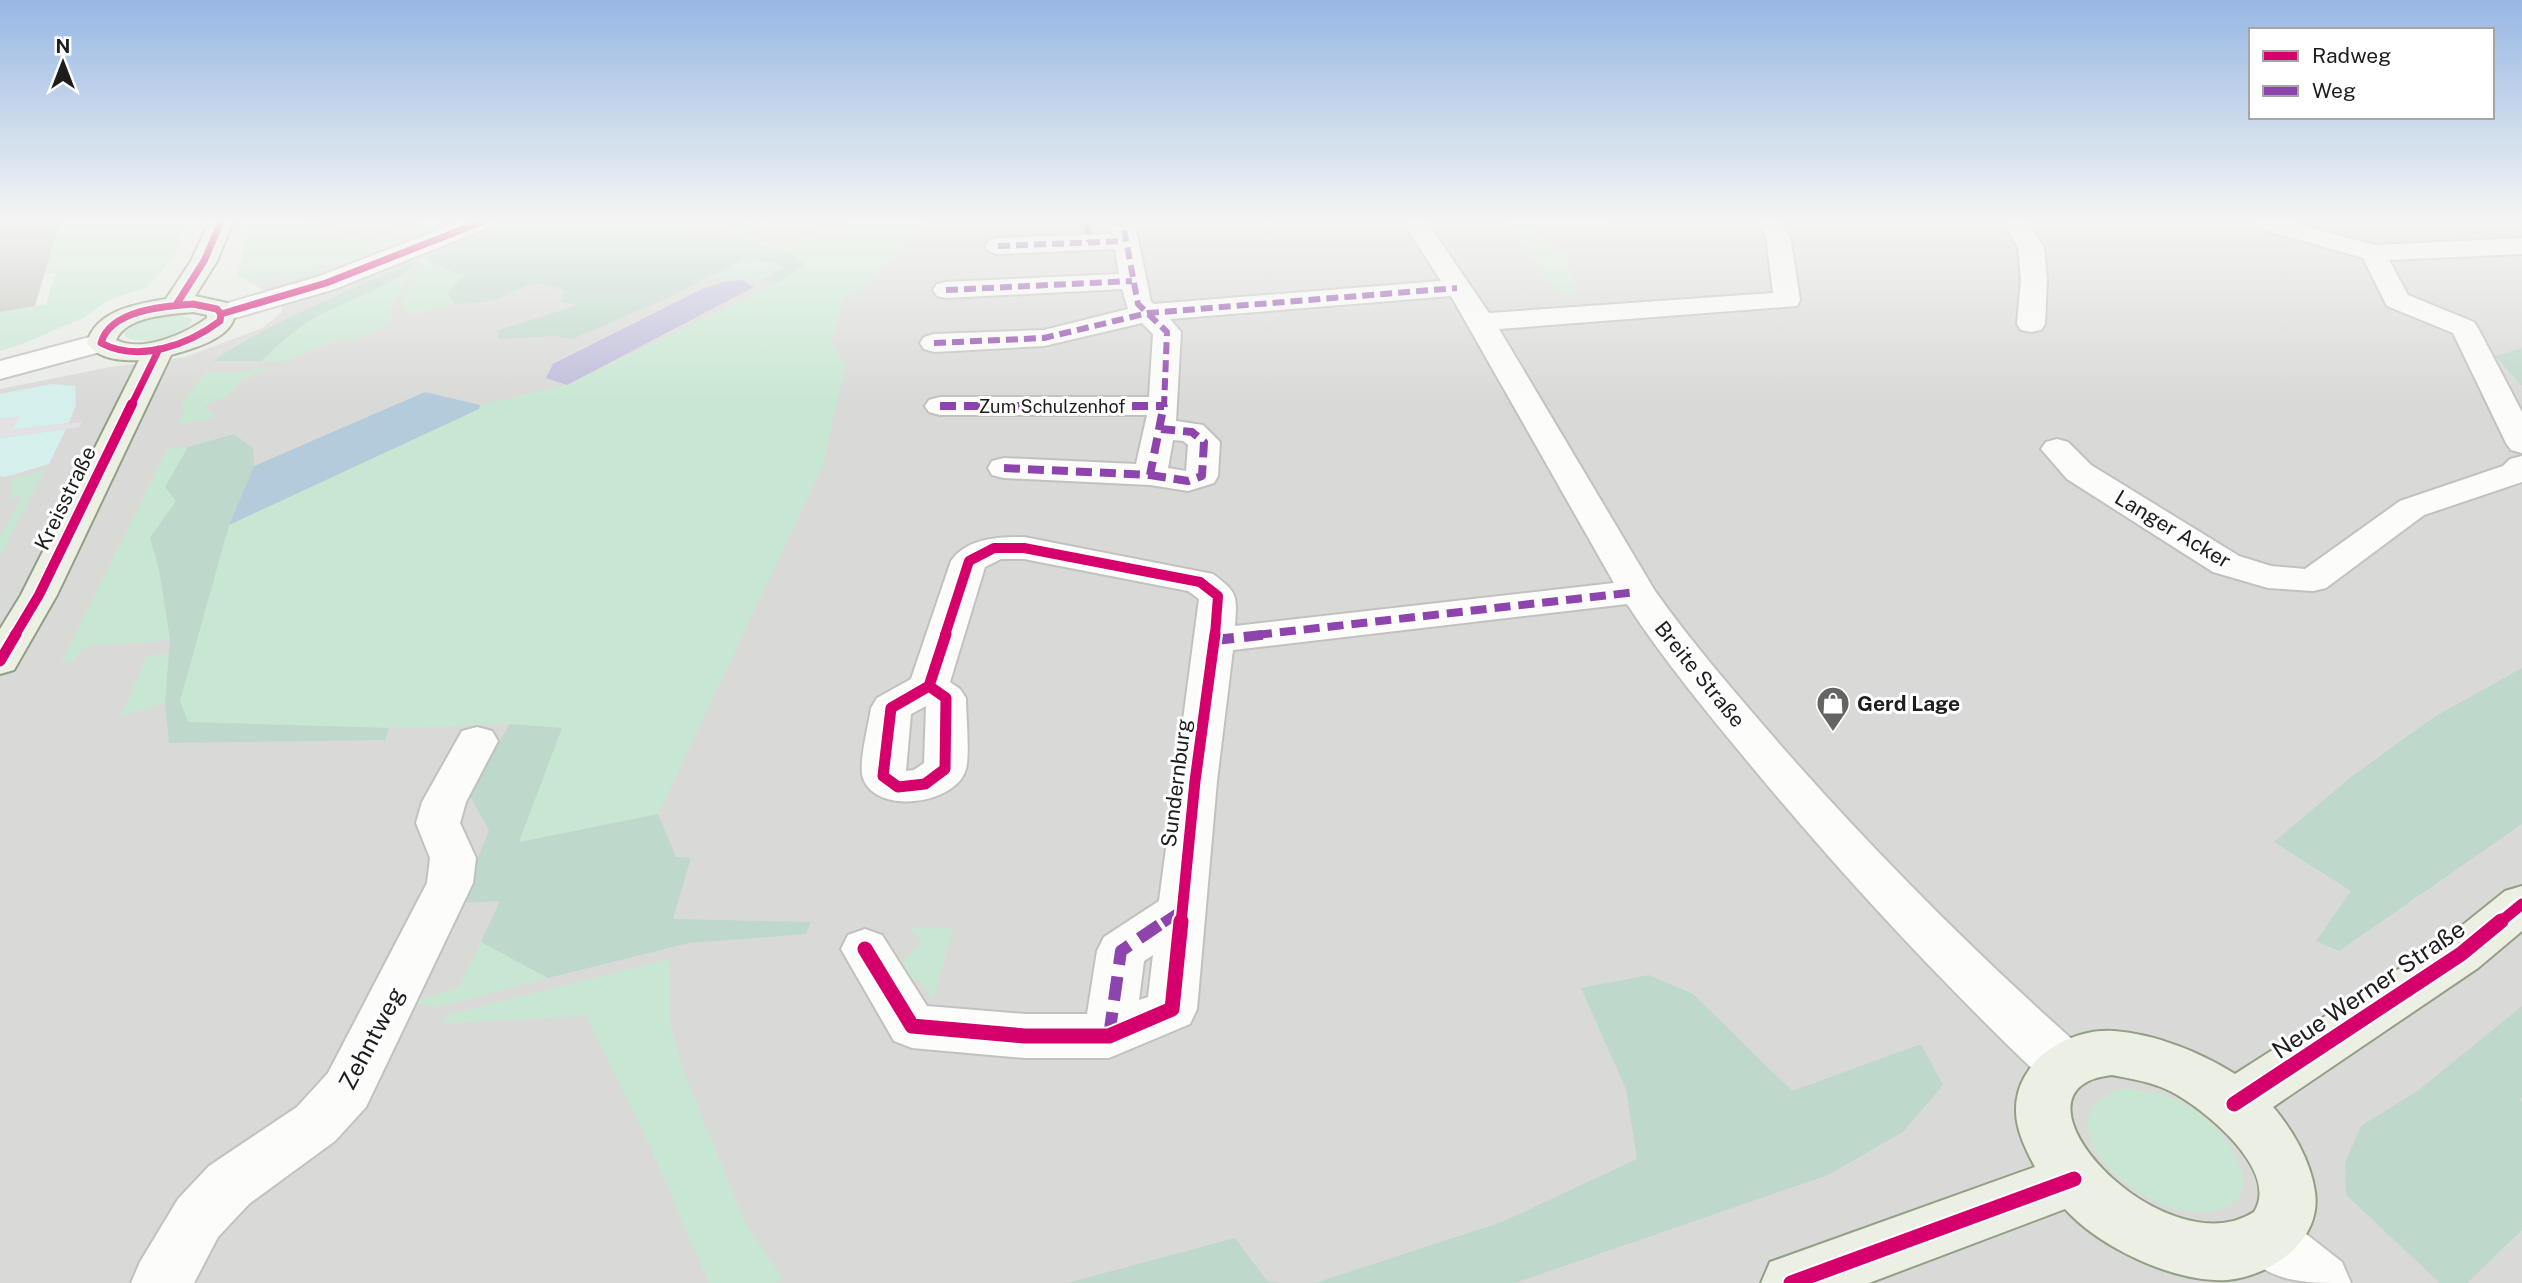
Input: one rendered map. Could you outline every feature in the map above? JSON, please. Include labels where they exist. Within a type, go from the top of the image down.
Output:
[{"type":"main road","points":[[176,305],[191,282]]},
{"type":"main road","points":[[176,305],[207,306],[217,309],[221,314],[220,321],[205,333],[159,349],[120,351],[107,349],[101,343],[100,338],[104,331],[142,312],[176,305]]},
{"type":"main road","name":"Kreisstraße","points":[[0,661],[39,595],[159,349]]},
{"type":"main road","name":"Neue Werner Straße","points":[[2234,1104],[2461,954],[2522,904]]},
{"type":"main road","points":[[2112,1053],[2142,1057],[2174,1067],[2205,1083],[2234,1104],[2257,1128],[2275,1153],[2285,1178],[2287,1202],[2281,1224],[2266,1239],[2240,1250],[2207,1251],[2171,1244],[2134,1228],[2112,1213],[2074,1179],[2051,1144],[2042,1112],[2047,1085],[2064,1066],[2085,1056],[2112,1053]]},
{"type":"main road","points":[[1791,1283],[2074,1179]]},
{"type":"street","points":[[221,314],[326,282]]},
{"type":"street","points":[[946,290],[1114,282]]},
{"type":"street","points":[[1132,282],[1138,304],[1158,323],[1162,418],[1150,475]]},
{"type":"street","name":"Breite Straße","points":[[1453,282],[1481,322],[1637,592],[1665,635],[1830,832],[1996,1004],[2064,1066]]},
{"type":"street","points":[[1481,322],[1787,300],[1784,282]]},
{"type":"street","points":[[2031,324],[2034,282]]},
{"type":"street","points":[[2388,282],[2398,300],[2464,328],[2522,443]]},
{"type":"street","points":[[934,343],[1044,338],[1178,320],[1198,309],[1457,288]]},
{"type":"street","points":[[0,370],[101,343]]},
{"type":"street","name":"Zum Schulzenhof","points":[[940,406],[1162,418],[1192,432],[1204,442],[1202,475],[1188,481],[1150,475],[1004,468]]},
{"type":"street","name":"Langer Acker","points":[[2057,449],[2079,472],[2225,564],[2268,577],[2313,580],[2413,508],[2515,473],[2522,466]]},
{"type":"street","name":"Sundernburg","points":[[864,949],[912,1026],[1025,1037],[1110,1036],[1121,951],[1182,910],[1218,596],[1200,582],[1024,548],[994,548],[970,561],[929,686]]},
{"type":"street","points":[[1215,640],[1637,592]]},
{"type":"street","name":"Zehntweg","points":[[161,1283],[198,1218],[229,1185],[316,1124],[346,1090],[450,883],[453,858],[438,823],[444,802],[477,741]]},
{"type":"street","points":[[2266,1239],[2321,1283]]},
{"type":"shaded area","points":[[249,282],[2522,282],[2522,1283],[0,1283],[0,389],[110,367],[185,357],[262,328],[281,313],[283,302]]},
{"type":"shaded area","points":[[723,282],[745,282],[754,287],[567,385],[546,378],[553,364],[702,289]]},
{"type":"shaded area","points":[[52,384],[75,386],[76,405],[69,423],[11,430],[19,417],[0,419],[0,394]]},
{"type":"shaded area","points":[[425,392],[480,405],[479,409],[229,525],[254,466]]},
{"type":"shaded area","points":[[20,416],[11,430],[82,422],[79,427],[0,438],[0,419]]},
{"type":"shaded area","points":[[66,429],[49,464],[5,477],[0,476],[0,438]]},
{"type":"green space","points":[[52,282],[152,282],[148,287],[107,301],[83,318],[0,351],[0,312],[46,304]]},
{"type":"green space","points":[[368,282],[390,282],[308,322],[261,361],[213,361],[262,332]]},
{"type":"green space","points":[[388,282],[405,282],[390,309],[391,318],[382,329],[352,341],[343,338],[284,362],[261,361],[284,337],[303,324]]},
{"type":"green space","points":[[411,282],[458,282],[447,293],[454,304],[423,312],[410,312],[403,310],[402,300]]},
{"type":"green space","points":[[457,282],[699,282],[573,339],[555,336],[497,339],[499,330],[578,305],[560,302],[564,290],[534,284],[489,301],[454,304],[447,293]]},
{"type":"green space","points":[[779,282],[869,282],[859,293],[844,297],[831,344],[845,365],[823,465],[658,814],[518,843],[561,728],[510,724],[389,728],[188,722],[180,701],[229,525],[479,409],[480,405],[567,385]]},
{"type":"green space","points":[[1549,282],[1574,282],[1578,293],[1557,293]]},
{"type":"green space","points":[[178,314],[192,319],[189,326],[174,336],[142,341],[125,337],[125,332],[140,322]]},
{"type":"green space","points":[[2522,348],[2522,386],[2495,356]]},
{"type":"green space","points":[[262,367],[273,367],[243,379],[228,395],[203,406],[215,417],[177,425],[185,410],[181,405],[205,373],[248,372]]},
{"type":"green space","points":[[234,434],[253,448],[254,466],[229,525],[180,701],[188,722],[389,728],[385,740],[169,743],[165,703],[170,639],[159,569],[150,538],[176,501],[165,487],[188,447]]},
{"type":"green space","points":[[188,447],[165,487],[176,501],[150,538],[159,569],[170,640],[85,646],[74,660],[61,663],[168,448]]},
{"type":"green space","points":[[45,470],[0,556],[0,537],[23,496],[10,498],[13,488],[10,481]]},
{"type":"green space","points":[[169,653],[165,703],[121,716],[147,656]]},
{"type":"green space","points":[[2522,668],[2522,824],[2339,951],[2316,941],[2351,891],[2274,842],[2351,777],[2434,717]]},
{"type":"green space","points":[[510,724],[562,728],[519,842],[658,814],[676,857],[691,858],[673,919],[811,922],[806,934],[689,943],[548,978],[481,942],[500,901],[460,903],[489,830],[468,793]]},
{"type":"green space","points":[[910,927],[953,929],[933,1000],[919,980],[900,980],[904,961],[922,942]]},
{"type":"green space","points":[[481,942],[548,978],[437,1007],[411,1002],[459,988]]},
{"type":"green space","points":[[670,959],[670,1025],[686,1078],[746,1225],[783,1280],[775,1283],[709,1283],[651,1148],[586,1016],[443,1023],[447,1015]]},
{"type":"green space","points":[[1649,975],[1693,994],[1792,1091],[1921,1044],[1943,1085],[1903,1132],[1828,1175],[1515,1283],[1315,1283],[1502,1222],[1637,1159],[1626,1089],[1581,988]]},
{"type":"green space","points":[[2522,1006],[2522,1097],[2519,1100],[2522,1102],[2522,1230],[2467,1283],[2440,1283],[2346,1195],[2345,1163],[2361,1126],[2419,1090]]},
{"type":"green space","points":[[2120,1089],[2148,1091],[2174,1099],[2204,1117],[2217,1130],[2238,1162],[2243,1178],[2241,1193],[2232,1204],[2213,1211],[2186,1211],[2158,1202],[2131,1187],[2109,1168],[2093,1146],[2088,1124],[2096,1105]]},
{"type":"green space","points":[[1235,1238],[1267,1281],[1280,1283],[1067,1283]]},
{"type":"building","points":[[0,282],[42,282],[35,306],[0,312]]},
{"type":"marked path","points":[[946,290],[1114,282]]},
{"type":"marked path","points":[[1004,468],[1150,475],[1164,406],[1167,332],[1138,304],[1134,282]]},
{"type":"marked path","points":[[934,343],[1044,338],[1148,313],[1457,288]]},
{"type":"marked path","points":[[940,406],[1164,406]]},
{"type":"marked path","points":[[1150,475],[1188,481],[1202,476],[1204,442],[1192,432],[1161,429]]},
{"type":"marked path","points":[[1215,640],[1637,592]]},
{"type":"marked path","points":[[1109,1036],[1121,951],[1182,910]]},
{"type":"cycle path","points":[[176,305],[191,282]]},
{"type":"cycle path","points":[[221,314],[329,282]]},
{"type":"cycle path","points":[[193,304],[217,309],[221,314],[220,321],[195,337],[162,349],[128,352],[101,343],[104,333],[124,319],[155,309],[193,304]]},
{"type":"cycle path","points":[[0,661],[39,595],[159,349]]},
{"type":"cycle path","points":[[865,949],[912,1026],[1025,1036],[1109,1036],[1172,1009],[1195,781],[1215,640],[1218,596],[1200,582],[1024,548],[994,548],[969,561],[929,686],[891,708],[883,776],[898,787],[925,784],[945,769],[946,698],[929,686]]},
{"type":"cycle path","points":[[2234,1104],[2461,954],[2522,904]]},
{"type":"cycle path","points":[[1791,1283],[2074,1179]]},
{"type":"place","name":"Gerd Lage","points":[[1833,733]]}]
